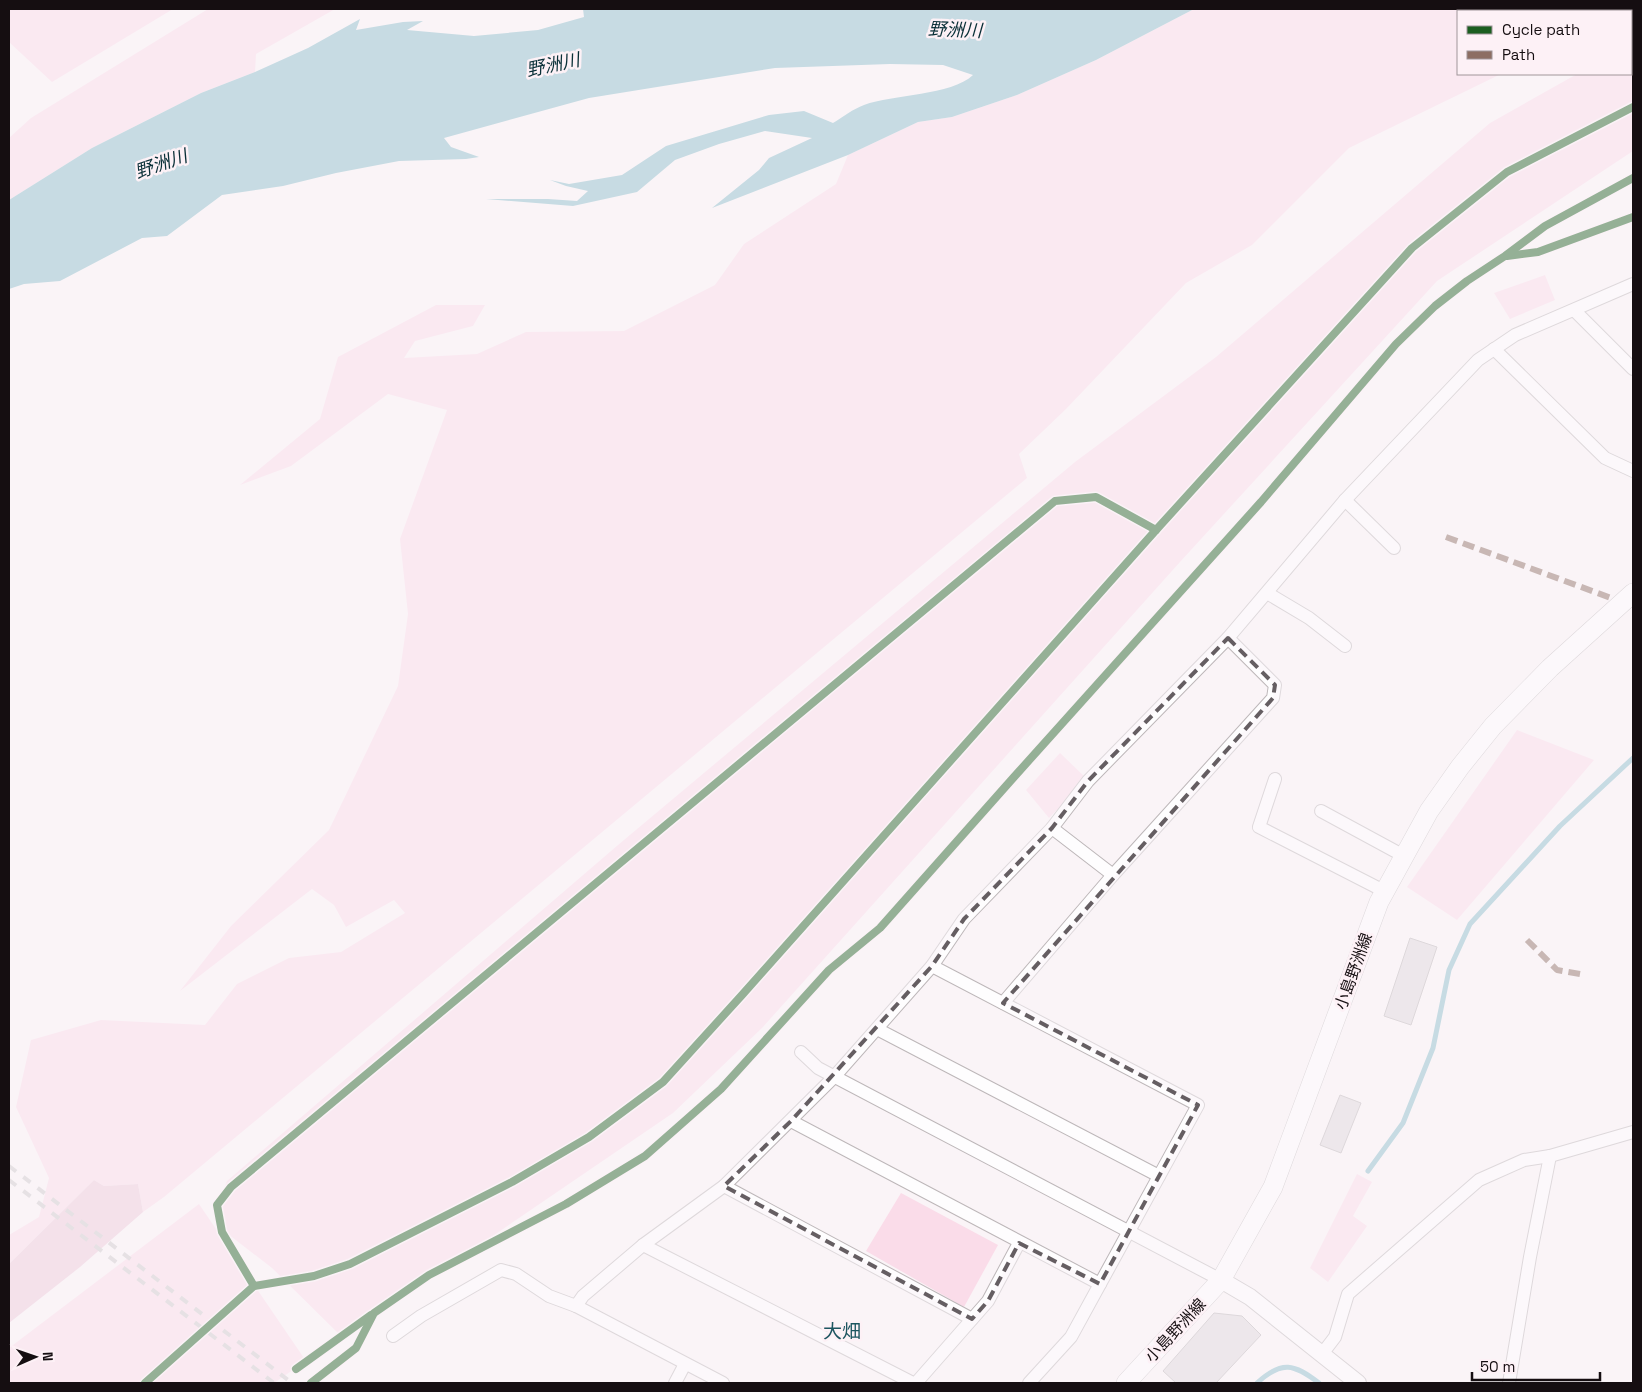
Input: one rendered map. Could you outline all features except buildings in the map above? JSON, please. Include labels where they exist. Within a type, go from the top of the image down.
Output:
[{"type":"main road","name":"小島野洲線","points":[[1126,1383],[1221,1280],[1272,1186],[1379,902],[1429,811],[1460,767],[1493,726],[1550,668],[1633,593]]},
{"type":"street","points":[[576,1306],[583,1296],[643,1245],[724,1186],[834,1077],[932,966],[964,919],[1052,828],[1088,781],[1228,638],[1345,500],[1478,360],[1516,335],[1575,311],[1633,284]]},
{"type":"street","points":[[1575,311],[1633,368]]},
{"type":"street","points":[[1494,349],[1605,458],[1633,471]]},
{"type":"street","points":[[1345,500],[1394,548]]},
{"type":"street","points":[[1266,592],[1309,618],[1345,646]]},
{"type":"street","points":[[1003,1004],[1113,875],[1273,698],[1275,685],[1228,638]]},
{"type":"street","points":[[1275,779],[1259,827],[1384,892]]},
{"type":"street","points":[[1321,811],[1404,856]]},
{"type":"street","points":[[1052,828],[1113,875]]},
{"type":"street","points":[[932,966],[1198,1105],[1071,1337],[1029,1383]]},
{"type":"street","points":[[877,1029],[1159,1176]]},
{"type":"street","points":[[801,1052],[818,1068],[834,1077],[1129,1231],[1250,1297],[1358,1383]]},
{"type":"street","points":[[791,1121],[1019,1243],[1100,1284]]},
{"type":"street","points":[[1322,1354],[1335,1337],[1348,1294],[1479,1180],[1524,1160],[1550,1156],[1633,1132]]},
{"type":"street","points":[[1509,1383],[1550,1156]]},
{"type":"street","points":[[724,1186],[972,1319]]},
{"type":"street","points":[[643,1245],[915,1383],[988,1301],[1019,1243]]},
{"type":"street","points":[[393,1336],[421,1316],[501,1270],[516,1274],[549,1296],[576,1306],[723,1383]]},
{"type":"street","points":[[675,1383],[685,1364]]},
{"type":"highlighted area","points":[[1228,638],[1275,685],[1273,698],[1003,1003],[1198,1105],[1100,1284],[1019,1243],[988,1301],[972,1319],[724,1186],[791,1121],[932,966],[964,919],[1052,828],[1088,781]]},
{"type":"shaded area","points":[[9,9],[173,9],[52,82],[9,42]]},
{"type":"shaded area","points":[[208,9],[335,9],[256,54],[255,72],[201,93],[92,148],[9,200],[9,138],[31,118]]},
{"type":"shaded area","points":[[1194,9],[1633,9],[1632,16],[1632,10],[1457,10],[1457,75],[1499,75],[1349,148],[1252,245],[1186,283],[1066,409],[1019,454],[1027,478],[164,1197],[143,1212],[138,1184],[104,1186],[94,1180],[9,1264],[9,1235],[39,1217],[49,1178],[16,1107],[31,1040],[101,1020],[205,1025],[237,984],[289,958],[341,952],[405,913],[394,900],[346,927],[334,905],[312,889],[180,991],[231,926],[329,830],[398,686],[408,614],[400,539],[447,410],[388,394],[291,466],[240,485],[320,419],[338,357],[436,305],[485,305],[473,326],[415,341],[404,358],[477,354],[526,332],[624,331],[715,285],[744,244],[836,184],[848,155],[918,122],[952,117],[1017,95],[1096,60]]},
{"type":"shaded area","points":[[1632,42],[1633,151],[1437,281],[1180,562],[762,1028],[673,1113],[343,1338],[272,1268],[228,1234],[217,1205],[227,1181],[618,845],[1075,462],[1216,357],[1490,123],[1575,75],[1632,75]]},
{"type":"shaded area","points":[[1545,275],[1555,300],[1510,319],[1494,293]]},
{"type":"shaded area","points":[[1517,730],[1594,760],[1457,920],[1407,887]]},
{"type":"shaded area","points":[[1060,753],[1087,779],[1049,818],[1026,790]]},
{"type":"shaded area","points":[[1357,1174],[1372,1182],[1353,1216],[1367,1226],[1328,1282],[1310,1268]]},
{"type":"shaded area","points":[[94,1180],[104,1186],[138,1184],[143,1212],[80,1267],[9,1323],[9,1264]]},
{"type":"shaded area","points":[[901,1193],[998,1245],[964,1307],[866,1251]]},
{"type":"shaded area","points":[[199,1204],[306,1361],[274,1383],[9,1383],[9,1348]]},
{"type":"water","name":"野洲川","points":[[583,9],[1194,9],[1096,60],[1017,95],[952,117],[918,122],[848,155],[712,208],[759,170],[769,158],[812,138],[765,131],[719,144],[675,160],[637,192],[573,206],[486,199],[577,201],[588,191],[550,180],[569,184],[622,175],[666,146],[769,115],[804,111],[833,123],[864,105],[951,87],[973,75],[943,65],[890,64],[775,68],[589,98],[444,138],[451,147],[479,157],[399,161],[336,173],[283,186],[222,195],[167,236],[142,238],[60,281],[24,284],[9,289],[9,200],[92,148],[201,93],[255,72],[308,48],[360,19],[356,30],[403,22],[423,21],[407,30],[474,36],[538,30],[584,17]]},
{"type":"waterway","points":[[1368,1171],[1403,1123],[1433,1048],[1449,970],[1470,924],[1560,826],[1633,758]]},
{"type":"waterway","points":[[1257,1383],[1274,1371],[1288,1367],[1302,1372],[1319,1383]]},
{"type":"railway","points":[[9,1166],[292,1383]]},
{"type":"railway","points":[[9,1180],[274,1383]]},
{"type":"marked path","points":[[1446,537],[1611,598]]},
{"type":"marked path","points":[[1527,940],[1557,970],[1580,974]]},
{"type":"cycle path","points":[[145,1383],[254,1286],[314,1276],[350,1264],[512,1182],[589,1137],[663,1082],[1156,530],[1412,248],[1507,172],[1633,107]]},
{"type":"cycle path","points":[[311,1383],[356,1348],[374,1313],[429,1275],[566,1204],[645,1156],[721,1089],[829,970],[880,928],[1261,502],[1396,344],[1435,306],[1545,226],[1633,178]]},
{"type":"cycle path","points":[[1507,256],[1538,252],[1633,217]]},
{"type":"cycle path","points":[[254,1286],[222,1232],[217,1205],[231,1187],[1055,501],[1096,497],[1156,530]]},
{"type":"cycle path","points":[[296,1369],[371,1315]]},
{"type":"district","name":"大畑","points":[[842,1331]]}]
